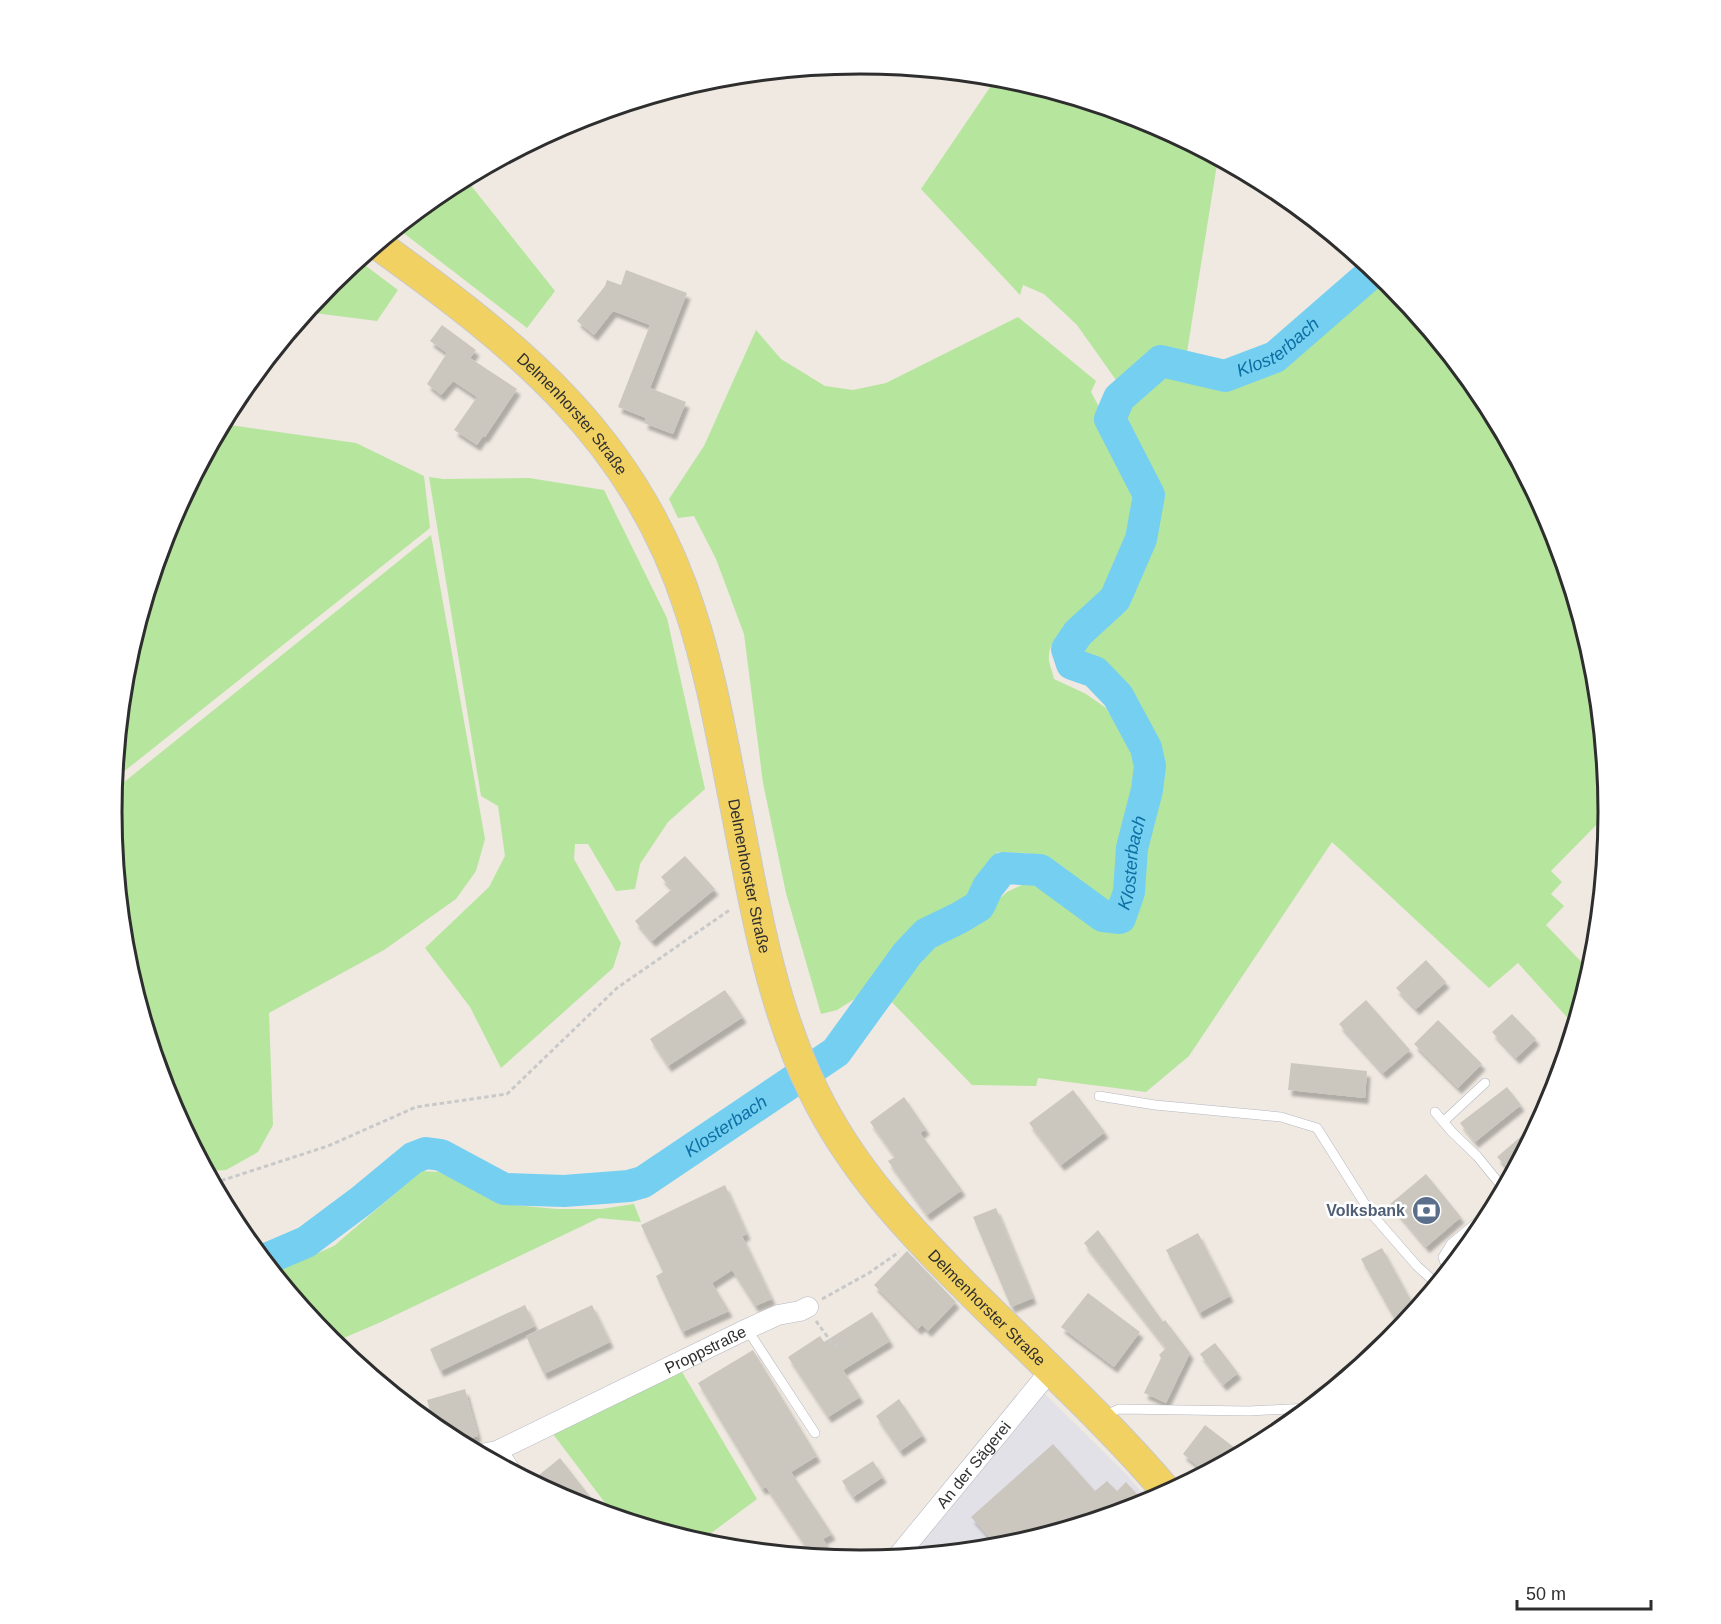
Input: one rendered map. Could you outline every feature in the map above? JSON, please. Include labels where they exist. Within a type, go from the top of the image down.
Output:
[{"type":"main road","name":"Delmenhorster Straße","points":[[384,249],[438,288],[525,359],[579,414],[603,442],[633,485],[664,546],[689,606],[709,673],[752,893],[769,965],[796,1048],[811,1087],[853,1160],[917,1238],[1125,1445],[1161,1486]]},
{"type":"street","name":"Proppstraße","points":[[490,1451],[747,1329],[778,1315],[800,1311],[807,1307]]},
{"type":"street","name":"An der Sägerei","points":[[903,1549],[1050,1371]]},
{"type":"lane","points":[[1443,1122],[1485,1083]]},
{"type":"lane","points":[[1100,1096],[1155,1105],[1281,1117],[1317,1128],[1370,1212],[1417,1266],[1432,1279]]},
{"type":"lane","points":[[1435,1113],[1477,1156],[1499,1183]]},
{"type":"lane","points":[[1445,1263],[1443,1257],[1451,1244],[1471,1227]]},
{"type":"lane","points":[[747,1329],[815,1433]]},
{"type":"lane","points":[[1098,1418],[1119,1409],[1250,1411],[1295,1409]]},
{"type":"path","points":[[221,1181],[328,1146],[416,1107],[507,1094],[616,988],[752,893]]},
{"type":"path","points":[[843,1349],[832,1343],[807,1307],[869,1273],[906,1247]]},
{"type":"shaded area","points":[[1043,1392],[1143,1494],[1052,1525],[1005,1536],[914,1548]]},
{"type":"green space","points":[[991,86],[1052,99],[1098,113],[1143,130],[1217,165],[1187,352],[1166,349],[1149,354],[1116,380],[1077,325],[1044,294],[1023,285],[1020,295],[921,189]]},
{"type":"green space","points":[[471,185],[555,291],[527,328],[403,233]]},
{"type":"green space","points":[[365,265],[398,290],[377,321],[316,313]]},
{"type":"green space","points":[[1378,285],[1416,325],[1475,402],[1523,485],[1543,529],[1574,621],[1585,668],[1593,716],[1597,764],[1599,823],[1551,871],[1562,882],[1551,894],[1564,906],[1546,925],[1583,964],[1569,1019],[1518,963],[1489,988],[1332,842],[1189,1056],[1146,1092],[1038,1078],[1036,1086],[972,1085],[886,996],[902,973],[925,950],[969,926],[1007,892],[1028,882],[1090,922],[1115,929],[1130,916],[1143,835],[1159,779],[1136,711],[1119,680],[1097,667],[1084,664],[1082,651],[1117,610],[1141,548],[1154,500],[1118,428],[1121,405],[1161,368],[1226,382],[1276,365]]},
{"type":"green space","points":[[1018,317],[1096,381],[1091,392],[1123,453],[1134,488],[1128,536],[1112,581],[1095,600],[1063,628],[1050,649],[1049,661],[1054,679],[1086,694],[1106,708],[1128,744],[1135,765],[1133,797],[1123,834],[1117,901],[1107,903],[1063,867],[1027,853],[997,852],[967,897],[917,924],[883,965],[864,993],[837,1010],[821,1014],[786,893],[763,783],[744,634],[716,559],[694,516],[678,518],[669,499],[704,446],[756,330],[781,359],[825,386],[853,390],[886,383]]},
{"type":"green space","points":[[232,425],[356,443],[424,476],[430,528],[124,772],[128,716],[136,668],[161,575],[198,485]]},
{"type":"green space","points":[[429,477],[443,479],[529,478],[604,490],[667,618],[705,789],[668,822],[640,864],[635,889],[616,891],[588,844],[575,844],[574,859],[621,943],[613,968],[501,1068],[470,1007],[425,948],[489,887],[505,856],[498,806],[481,796]]},
{"type":"green space","points":[[431,535],[485,839],[476,871],[456,899],[384,950],[269,1013],[273,1125],[258,1152],[226,1170],[215,1171],[198,1139],[178,1095],[147,1003],[128,908],[122,812],[123,783]]},
{"type":"green space","points":[[421,1171],[439,1172],[503,1204],[557,1209],[601,1209],[634,1204],[641,1222],[599,1218],[343,1338],[305,1299],[281,1269],[334,1246]]},
{"type":"green space","points":[[682,1372],[757,1499],[709,1534],[623,1511],[607,1505],[553,1434]]},
{"type":"building","points":[[626,270],[687,293],[650,388],[686,402],[673,434],[644,423],[646,418],[618,407],[650,325],[613,311],[594,335],[577,321],[605,286],[607,280],[621,285]]},
{"type":"building","points":[[442,325],[476,350],[470,358],[517,389],[485,437],[483,436],[477,445],[454,430],[477,397],[453,381],[441,395],[427,384],[447,353],[430,341]]},
{"type":"building","points":[[685,856],[715,889],[652,941],[635,921],[672,889],[661,877]]},
{"type":"building","points":[[1426,960],[1446,982],[1416,1009],[1396,988]]},
{"type":"building","points":[[725,990],[743,1017],[668,1066],[650,1039]]},
{"type":"building","points":[[1366,1000],[1410,1050],[1383,1073],[1339,1024]]},
{"type":"building","points":[[1512,1014],[1536,1039],[1516,1058],[1492,1032]]},
{"type":"building","points":[[1438,1020],[1482,1064],[1458,1088],[1414,1044]]},
{"type":"building","points":[[1291,1063],[1367,1071],[1365,1098],[1288,1090]]},
{"type":"building","points":[[1507,1087],[1521,1105],[1475,1142],[1460,1123]]},
{"type":"building","points":[[1073,1090],[1105,1132],[1061,1165],[1029,1123]]},
{"type":"building","points":[[904,1097],[926,1129],[920,1133],[962,1190],[927,1215],[888,1161],[895,1157],[870,1122]]},
{"type":"building","points":[[1526,1132],[1507,1167],[1497,1157]]},
{"type":"building","name":"Volksbank","points":[[1426,1174],[1461,1217],[1426,1247],[1390,1204]]},
{"type":"building","points":[[725,1185],[747,1234],[742,1236],[772,1299],[755,1306],[732,1270],[712,1283],[729,1311],[682,1332],[656,1276],[663,1272],[641,1225]]},
{"type":"building","points":[[996,1208],[1033,1298],[1011,1307],[973,1217]]},
{"type":"building","points":[[1098,1230],[1163,1322],[1165,1320],[1190,1353],[1166,1403],[1144,1393],[1161,1358],[1159,1355],[1166,1348],[1084,1243]]},
{"type":"building","points":[[1198,1233],[1230,1296],[1199,1313],[1166,1250]]},
{"type":"building","points":[[1382,1248],[1412,1303],[1395,1321],[1361,1259]]},
{"type":"building","points":[[907,1251],[956,1302],[928,1331],[922,1325],[918,1329],[874,1285]]},
{"type":"building","points":[[1088,1293],[1140,1332],[1114,1367],[1061,1327]]},
{"type":"building","points":[[525,1305],[535,1326],[440,1371],[430,1349]]},
{"type":"building","points":[[592,1305],[610,1342],[544,1374],[526,1336]]},
{"type":"building","points":[[872,1312],[890,1341],[843,1370],[860,1397],[828,1417],[788,1357],[820,1336],[824,1342]]},
{"type":"building","points":[[1215,1343],[1238,1373],[1223,1385],[1200,1354]]},
{"type":"building","points":[[753,1350],[817,1456],[791,1472],[832,1534],[823,1539],[830,1549],[807,1548],[766,1487],[762,1489],[698,1383]]},
{"type":"building","points":[[465,1389],[478,1436],[470,1438],[450,1426],[430,1412],[427,1400]]},
{"type":"building","points":[[899,1399],[923,1435],[900,1451],[876,1416]]},
{"type":"building","points":[[1205,1425],[1235,1448],[1200,1468],[1183,1454]]},
{"type":"building","points":[[1053,1444],[1095,1491],[1107,1481],[1117,1491],[1126,1482],[1138,1496],[1052,1525],[990,1538],[971,1517]]},
{"type":"building","points":[[560,1458],[592,1499],[578,1494],[538,1476]]},
{"type":"building","points":[[873,1461],[883,1477],[853,1497],[842,1481]]},
{"type":"waterway","name":"Klosterbach","points":[[271,1257],[306,1242],[413,1158],[426,1153],[441,1155],[504,1189],[564,1191],[629,1186],[643,1182],[836,1052],[907,954],[926,934],[979,906],[988,887],[1003,868],[1040,870],[1103,916],[1120,918],[1129,892],[1132,848],[1147,790],[1150,766],[1146,748],[1118,696],[1095,672],[1072,664],[1067,649],[1078,633],[1115,599],[1141,539],[1149,495],[1110,419],[1119,398],[1161,361],[1225,376],[1275,357],[1368,276]]},
{"type":"place","name":"Volksbank","points":[[1426,1210]]}]
